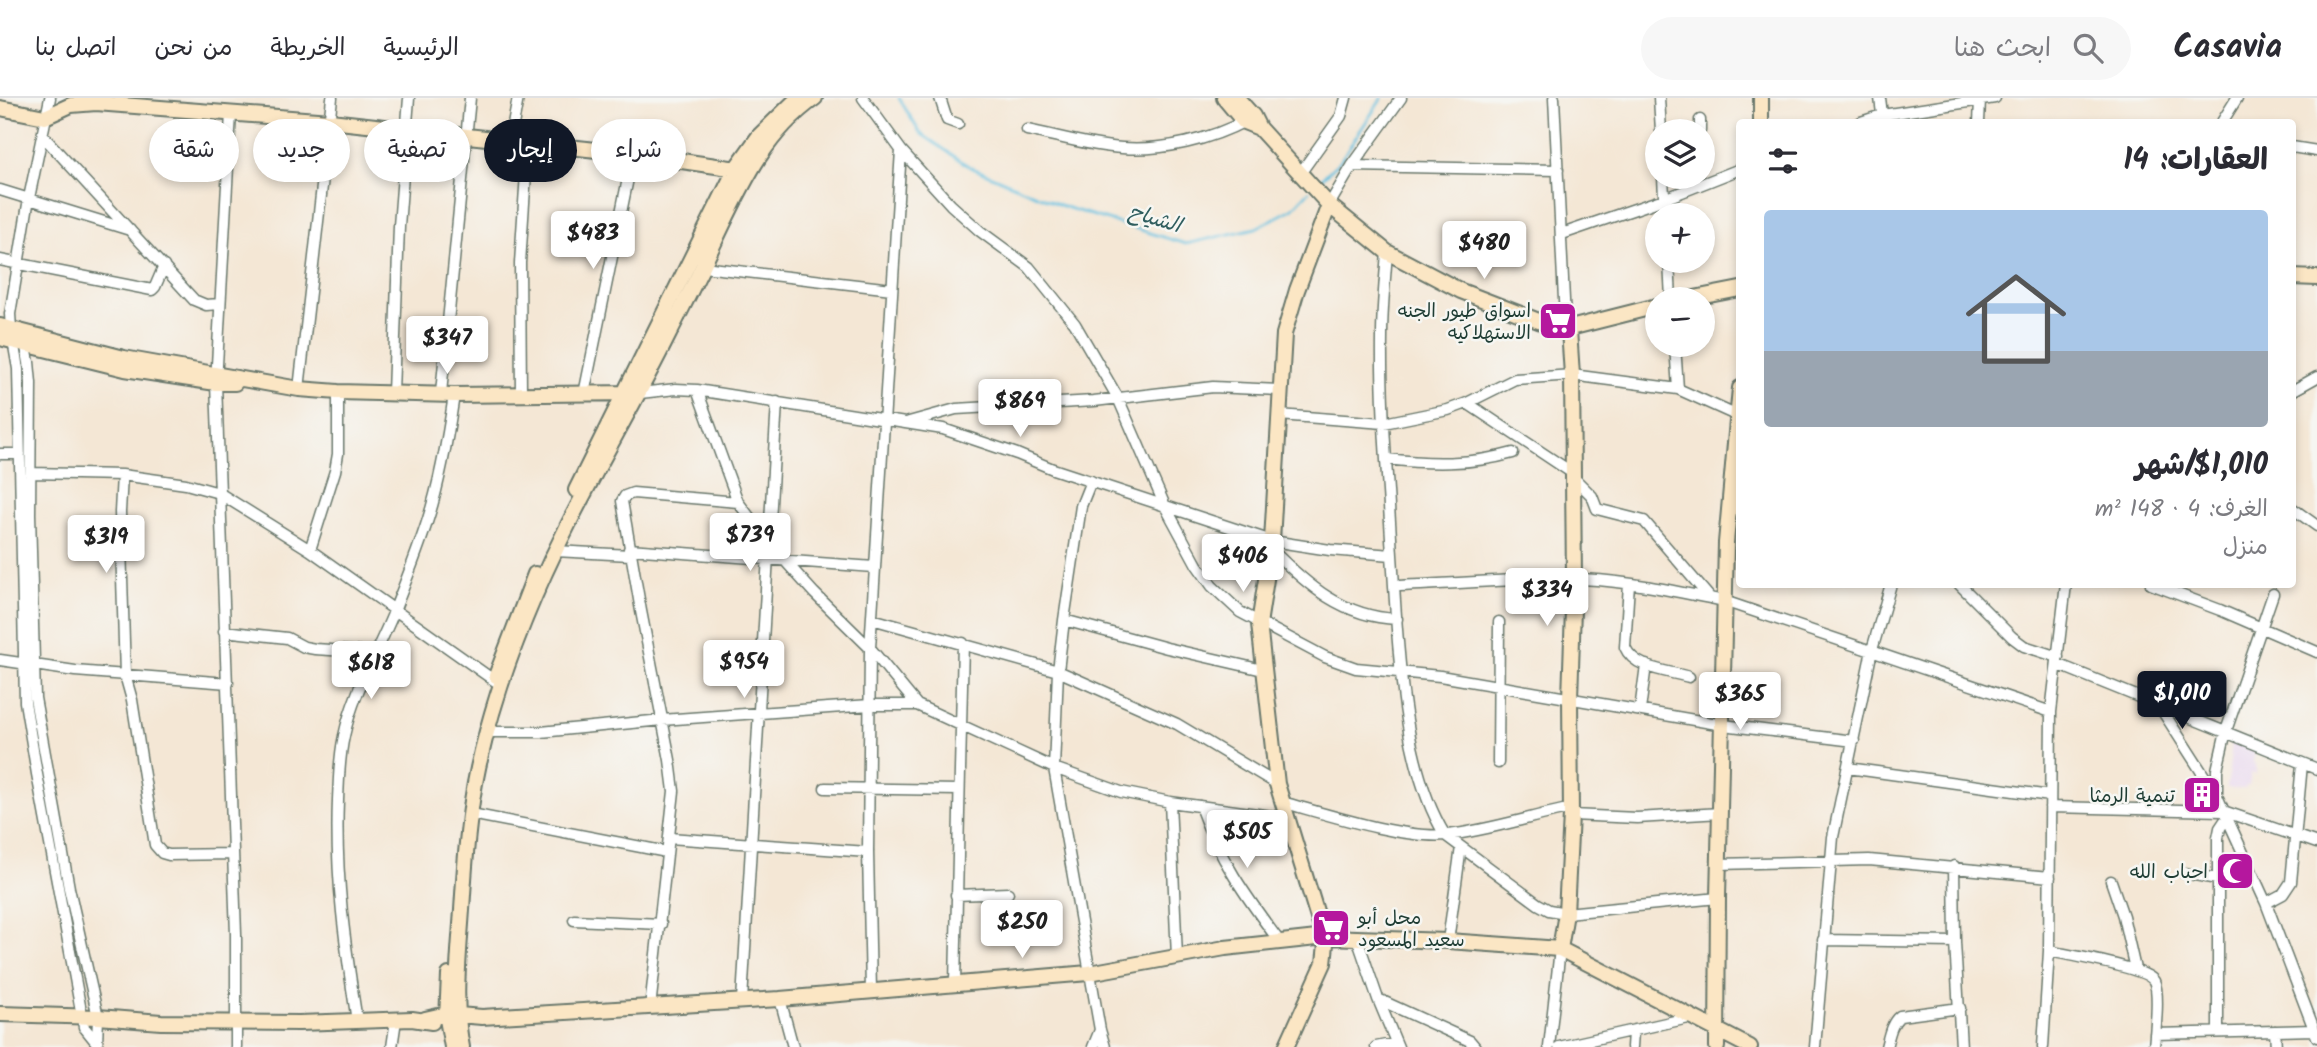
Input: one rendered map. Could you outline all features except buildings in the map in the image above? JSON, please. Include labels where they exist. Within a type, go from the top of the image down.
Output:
[{"type":"street","points":[[50,98],[29,198],[10,314],[18,369],[28,664],[69,888],[98,1017],[97,1044]]},
{"type":"street","points":[[330,119],[332,98]]},
{"type":"street","points":[[407,119],[409,98]]},
{"type":"street","points":[[468,119],[470,98]]},
{"type":"street","points":[[514,119],[518,98]]},
{"type":"street","points":[[467,822],[488,732],[520,636],[555,551],[760,136],[798,98]]},
{"type":"street","points":[[452,1047],[468,773],[495,681],[524,597],[610,421],[633,393],[703,267],[742,170],[794,114],[815,98]]},
{"type":"street","points":[[863,98],[901,150],[951,205],[980,231],[1030,267],[1075,324],[1118,398],[1165,506],[1197,565],[1226,601],[1259,624],[1343,665],[1370,670],[1401,671],[1723,724],[1854,741]]},
{"type":"street","points":[[940,98],[947,120],[958,124]]},
{"type":"street","points":[[1224,98],[1252,122],[1326,202],[1387,252],[1461,290],[1565,327],[1645,309]]},
{"type":"street","points":[[1237,98],[1252,122]]},
{"type":"street","points":[[1301,177],[1341,116],[1346,98]]},
{"type":"street","points":[[1286,1047],[1324,962],[1326,937],[1277,784],[1259,624],[1271,545],[1284,334],[1326,202],[1401,98]]},
{"type":"street","points":[[1549,1047],[1563,916],[1567,813],[1571,474],[1569,375],[1555,98]]},
{"type":"street","points":[[1659,98],[1660,119]]},
{"type":"street","points":[[1761,98],[1761,119]]},
{"type":"street","points":[[1880,98],[1883,119],[1995,98]]},
{"type":"street","points":[[2224,119],[2236,98]]},
{"type":"street","points":[[1979,119],[1980,101]]},
{"type":"street","points":[[0,108],[46,117],[71,105],[96,103],[306,119]]},
{"type":"street","points":[[232,113],[217,378],[236,934],[236,1047]]},
{"type":"street","points":[[1027,131],[1106,146],[1145,148],[1207,137],[1252,122]]},
{"type":"street","points":[[43,136],[194,300],[206,305],[220,304]]},
{"type":"street","points":[[2296,148],[2317,151]]},
{"type":"street","points":[[872,990],[867,852],[870,648],[901,150]]},
{"type":"street","points":[[686,162],[742,170]]},
{"type":"street","points":[[1352,166],[1558,170]]},
{"type":"street","points":[[1715,177],[1736,170]]},
{"type":"street","points":[[299,389],[323,182]]},
{"type":"street","points":[[393,393],[402,182]]},
{"type":"street","points":[[357,1021],[343,940],[338,881],[340,765],[350,712],[395,609],[429,519],[446,446],[463,182]]},
{"type":"street","points":[[521,394],[520,263],[525,182]]},
{"type":"street","points":[[589,395],[628,182]]},
{"type":"street","points":[[1664,189],[1664,203]]},
{"type":"street","points":[[1562,234],[1664,199],[1685,189]]},
{"type":"street","points":[[0,190],[131,230]]},
{"type":"street","points":[[1387,252],[1382,337],[1384,423],[1394,586],[1407,717],[1428,802],[1445,835],[1538,904],[1563,916],[1718,898]]},
{"type":"street","points":[[0,260],[152,290],[164,266]]},
{"type":"street","points":[[703,267],[891,289]]},
{"type":"street","points":[[2296,277],[2317,278]]},
{"type":"street","points":[[1715,294],[1736,290]]},
{"type":"street","points":[[12,335],[125,369],[299,389],[338,392],[589,395],[697,390],[884,421],[908,422],[963,435],[1271,545],[1392,555]]},
{"type":"street","points":[[12,335],[31,376],[28,664],[25,702],[84,1027],[97,1044]]},
{"type":"street","points":[[1676,357],[1678,389]]},
{"type":"street","points":[[1279,415],[1384,423],[1467,403],[1515,379],[1569,375],[1678,389],[1736,415]]},
{"type":"street","points":[[2296,389],[2317,377]]},
{"type":"street","points":[[908,422],[956,409],[1094,401],[1213,387],[1280,390]]},
{"type":"street","points":[[697,390],[738,502],[769,543],[870,648],[917,705]]},
{"type":"street","points":[[310,550],[335,471],[338,454],[338,392]]},
{"type":"street","points":[[589,395],[601,403],[610,421]]},
{"type":"street","points":[[742,1001],[776,402]]},
{"type":"street","points":[[1467,403],[1571,474],[1592,496],[1597,509],[1644,521],[1717,600]]},
{"type":"street","points":[[1717,1047],[1723,724],[1717,600],[1726,543],[1736,437]]},
{"type":"street","points":[[1386,459],[1430,464],[1491,460],[1513,453]]},
{"type":"street","points":[[0,454],[20,454]]},
{"type":"street","points":[[31,473],[122,475],[186,484],[219,493],[310,550],[495,681]]},
{"type":"street","points":[[122,475],[120,512],[125,675],[132,700],[151,823],[158,850],[169,855],[232,854]]},
{"type":"street","points":[[1091,481],[1081,506],[1064,620],[1058,671],[1054,768],[1089,972],[1105,1047]]},
{"type":"street","points":[[650,1008],[674,791],[622,501],[628,494],[738,502]]},
{"type":"street","points":[[2296,511],[2317,526]]},
{"type":"street","points":[[1271,545],[1304,582],[1333,601],[1370,616],[1397,619]]},
{"type":"street","points":[[555,551],[768,558],[874,567]]},
{"type":"street","points":[[1394,586],[1570,579],[1629,584],[1717,600],[2051,712]]},
{"type":"street","points":[[1629,584],[1625,647],[1629,656],[1646,665],[1689,677]]},
{"type":"street","points":[[1815,1047],[1829,860],[1872,650],[1890,588]]},
{"type":"street","points":[[1963,588],[2024,646],[2160,707],[2317,769]]},
{"type":"street","points":[[2043,1047],[2049,951],[2051,712],[2067,588]]},
{"type":"street","points":[[2161,588],[2317,652]]},
{"type":"street","points":[[2217,796],[2217,770],[2226,731],[2273,594]]},
{"type":"street","points":[[872,620],[1058,671],[1177,724],[1277,784]]},
{"type":"street","points":[[1064,620],[1263,670]]},
{"type":"street","points":[[1498,763],[1499,622]]},
{"type":"street","points":[[225,631],[287,638],[304,647],[315,649],[376,653]]},
{"type":"street","points":[[955,984],[963,643]]},
{"type":"street","points":[[0,660],[125,675],[228,683]]},
{"type":"street","points":[[1640,710],[1646,665]]},
{"type":"street","points":[[488,732],[541,732],[870,705],[917,705],[1054,768],[1121,792],[1170,802],[1287,818]]},
{"type":"street","points":[[2155,1034],[2275,1031],[2315,1034],[2266,903],[2217,796],[2160,707]]},
{"type":"street","points":[[2266,903],[2288,889],[2291,882],[2302,764]]},
{"type":"street","points":[[1848,768],[2050,796]]},
{"type":"street","points":[[825,788],[959,790]]},
{"type":"street","points":[[1170,802],[1177,957]]},
{"type":"street","points":[[1282,802],[1374,826],[1445,835],[1567,813],[1637,818],[1721,813]]},
{"type":"street","points":[[1200,806],[1218,851],[1242,891],[1279,941]]},
{"type":"street","points":[[2050,807],[2224,815],[2317,843]]},
{"type":"street","points":[[2218,1032],[2218,838],[2224,815]]},
{"type":"street","points":[[467,822],[667,852]]},
{"type":"street","points":[[669,838],[867,852]]},
{"type":"street","points":[[1448,942],[1461,847]]},
{"type":"street","points":[[1719,864],[1869,860],[2050,877]]},
{"type":"street","points":[[1954,866],[1961,1047]]},
{"type":"street","points":[[2184,873],[2217,879]]},
{"type":"street","points":[[2111,881],[2123,916],[2135,969]]},
{"type":"street","points":[[956,895],[1008,893]]},
{"type":"street","points":[[574,920],[661,924]]},
{"type":"street","points":[[0,1014],[235,1024],[453,1020],[574,1010],[780,999],[1089,972],[1279,941],[1357,937],[1560,949],[1751,1047]]},
{"type":"street","points":[[1357,937],[1397,1045],[1376,1047]]},
{"type":"street","points":[[1823,940],[1955,942]]},
{"type":"street","points":[[2049,951],[2135,969],[2154,981],[2154,1047]]},
{"type":"street","points":[[780,999],[793,1047]]},
{"type":"street","points":[[1378,999],[1470,1041],[1475,1047]]},
{"type":"street","points":[[1886,1047],[1895,1020],[1900,1016],[1960,1008]]},
{"type":"street","points":[[1559,1047],[1693,1017]]},
{"type":"street","points":[[392,1047],[396,1020]]},
{"type":"street","points":[[453,1020],[462,1047]]},
{"type":"street","points":[[1093,1047],[1100,1030]]},
{"type":"street","points":[[2275,1031],[2276,1047]]},
{"type":"street","points":[[1632,1047],[1633,1032]]},
{"type":"shaded area","points":[[2234,741],[2256,748],[2253,761],[2256,764],[2256,774],[2251,773],[2246,789],[2227,788]]},
{"type":"waterway","name":"الشياح","points":[[899,98],[920,133],[970,167],[1065,207],[1186,244],[1256,228],[1292,209],[1309,191]]},
{"type":"waterway","name":"الشياح","points":[[1316,184],[1340,161],[1382,98]]},
{"type":"place","name":"اسواق طيور الجنه الاستهلاكيه","points":[[1558,321]]},
{"type":"place","name":"تنمية الرمثا","points":[[2202,795]]},
{"type":"place","name":"احباب الله","points":[[2235,871]]},
{"type":"place","name":"محل أبو سعيد المسعود","points":[[1331,928]]}]
